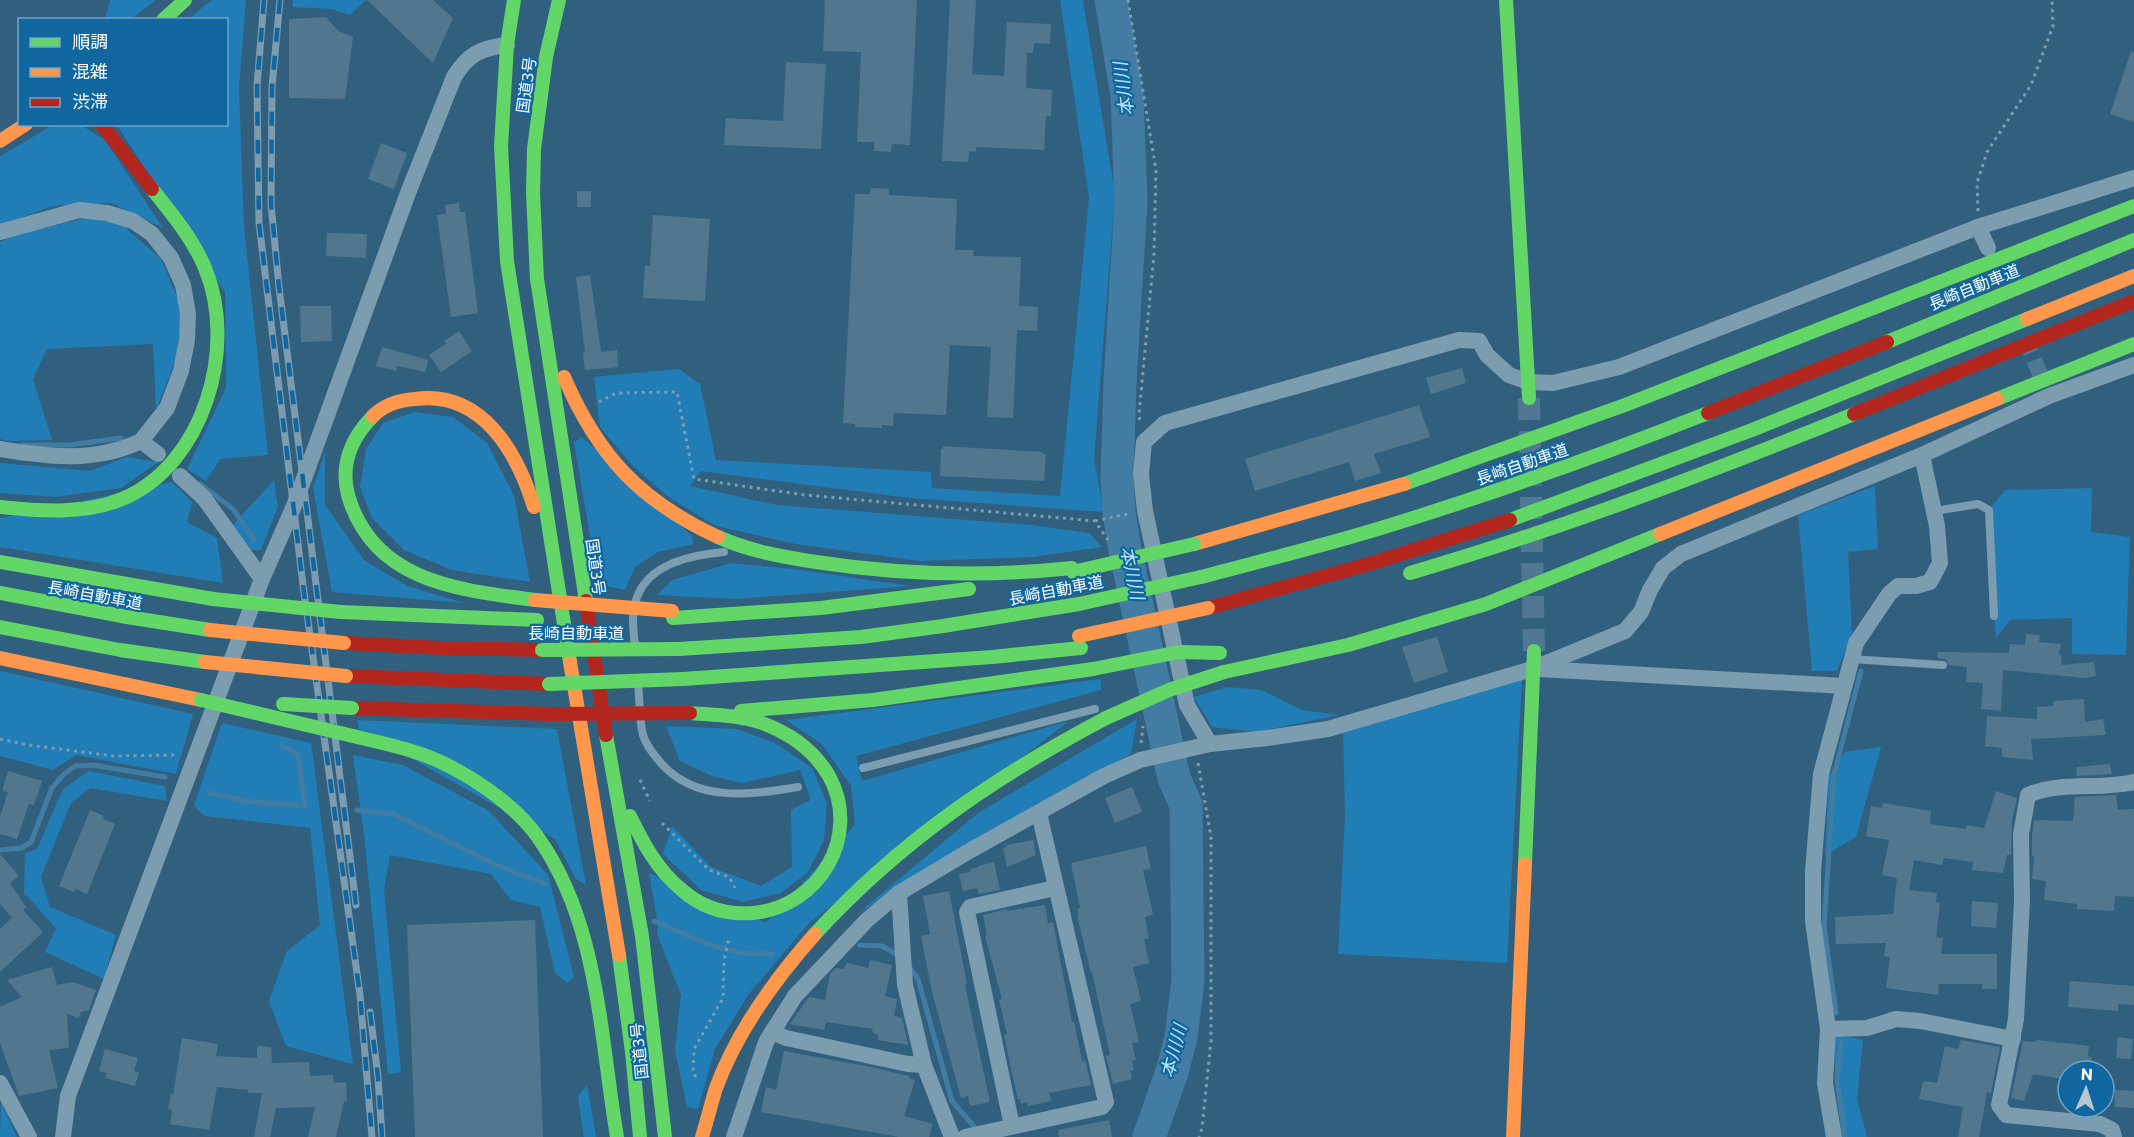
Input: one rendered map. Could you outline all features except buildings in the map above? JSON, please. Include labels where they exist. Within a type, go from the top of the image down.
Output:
[{"type":"main road","points":[[165,18],[185,0]]},
{"type":"main road","name":"国道3号","points":[[514,0],[507,45],[501,146],[507,261],[558,590],[617,941],[640,1137]]},
{"type":"main road","name":"国道3号","points":[[559,0],[546,57],[534,149],[532,193],[537,279],[608,747],[642,936],[665,1137]]},
{"type":"main road","points":[[1506,0],[1528,390]]},
{"type":"main road","points":[[0,141],[23,126]]},
{"type":"main road","points":[[0,507],[80,509],[123,498],[143,488],[177,459],[195,432],[209,395],[216,350],[216,329],[210,281],[201,260],[173,215],[103,126]]},
{"type":"main road","points":[[0,562],[213,599],[341,612],[537,620],[777,612],[905,599],[1120,562],[1291,518],[1452,469],[1719,370],[1993,253],[2134,206]]},
{"type":"main road","name":"長崎自動車道","points":[[0,593],[115,615],[279,638],[440,648],[542,650],[678,650],[770,645],[969,622],[1079,604],[1201,577],[1331,543],[1507,487],[1739,400],[2134,240]]},
{"type":"main road","points":[[1820,344],[1993,253]]},
{"type":"main road","points":[[1080,642],[1310,582],[1407,554],[1582,494],[1750,431],[2134,276]]},
{"type":"main road","points":[[537,279],[556,356],[578,412],[607,458],[647,496],[698,528],[755,550],[825,563],[917,574],[1000,575],[1073,570]]},
{"type":"main road","points":[[1539,535],[1733,462],[2134,301]]},
{"type":"main road","points":[[1401,575],[1630,510],[2022,357],[2081,337]]},
{"type":"main road","points":[[702,1137],[712,1099],[744,1030],[789,966],[847,902],[955,808],[1105,712],[1224,672],[1325,650],[1486,604],[2134,344]]},
{"type":"main road","points":[[558,590],[532,500],[521,472],[499,436],[486,421],[456,403],[422,396],[405,398],[388,405],[375,413],[362,426],[352,441],[347,458],[345,474],[349,505],[369,539],[401,566],[447,585],[535,600],[673,614]]},
{"type":"main road","points":[[1507,487],[1633,433],[1695,403]]},
{"type":"main road","points":[[0,627],[120,650],[205,662],[346,676],[549,684],[772,675],[901,663],[1185,627]]},
{"type":"main road","points":[[201,697],[352,708],[551,714],[778,710],[885,699],[1093,669],[1179,652],[1289,654],[1325,650]]},
{"type":"main road","points":[[1513,1137],[1534,651]]},
{"type":"main road","points":[[0,658],[201,697],[407,750],[469,776],[510,805],[544,843],[557,865],[568,888],[586,943],[593,974],[617,1137]]},
{"type":"main road","points":[[608,747],[630,816],[642,842],[666,874],[690,898],[709,909],[731,915],[752,915],[794,902],[812,888],[826,872],[835,854],[840,835],[841,816],[838,796],[831,777],[816,757],[801,743],[761,722],[738,717],[690,713]]},
{"type":"street","points":[[63,1137],[68,1096],[262,579],[294,506],[408,193],[454,77],[462,64],[473,54],[488,47],[507,45]]},
{"type":"street","points":[[1202,745],[1187,705],[1145,511],[1141,474],[1144,442],[1165,423],[1459,340],[1479,341],[1487,355],[1528,390],[1619,367],[1978,227],[2134,178]]},
{"type":"street","points":[[0,232],[79,210],[107,213],[133,221],[152,234],[171,258],[183,285],[188,314],[187,340],[181,371],[167,408],[141,441],[122,450],[91,456],[41,455],[0,449]]},
{"type":"street","points":[[1978,227],[1993,253]]},
{"type":"street","points":[[734,1137],[766,1042],[772,1032],[795,996],[867,920],[899,893],[1104,776],[1146,758],[1202,745],[1328,729],[1532,669],[1625,632],[1641,612],[1663,568],[1682,554],[1922,455],[2048,392],[2134,366]]},
{"type":"street","points":[[141,441],[158,454]]},
{"type":"street","points":[[1834,1137],[1825,1083],[1828,1029],[1813,921],[1821,774],[1856,643],[1889,594],[1898,586],[1916,586],[1930,582],[1940,563],[1935,511],[1922,455]]},
{"type":"street","points":[[180,476],[204,498],[262,579]]},
{"type":"street","points":[[1532,669],[1844,686]]},
{"type":"street","points":[[2114,1137],[2112,1130],[2100,1124],[2006,1115],[1999,1105],[2016,1019],[2022,901],[2021,834],[2028,795],[2043,788],[2117,786],[2134,782]]},
{"type":"street","points":[[968,1136],[1102,1107],[1106,1102],[1039,813]]},
{"type":"street","points":[[1011,1126],[967,912],[970,907],[1055,888]]},
{"type":"street","points":[[899,893],[903,970],[924,1065],[952,1137]]},
{"type":"street","points":[[1828,1029],[1867,1028],[1896,1019],[1920,1021],[2013,1039]]},
{"type":"street","points":[[772,1032],[786,1038],[924,1065]]},
{"type":"street","points":[[0,1083],[29,1137]]},
{"type":"lane","points":[[1935,511],[1978,504],[1989,510],[1994,616]]},
{"type":"lane","points":[[636,655],[633,614],[637,597],[646,581],[679,560],[704,554],[755,550]]},
{"type":"lane","points":[[1851,659],[1943,665]]},
{"type":"lane","points":[[637,667],[643,735],[652,753],[681,781],[700,789],[723,793],[746,794],[798,787]]},
{"type":"lane","points":[[863,768],[1105,712]]},
{"type":"path","points":[[1128,0],[1156,170],[1154,254],[1139,415],[1144,442]]},
{"type":"path","points":[[1978,227],[1977,183],[1988,152],[2031,85],[2053,26],[2052,0]]},
{"type":"path","points":[[578,412],[616,393],[677,392],[694,479],[805,495],[1095,521],[1145,511]]},
{"type":"path","points":[[1095,521],[1112,545]]},
{"type":"path","points":[[1143,723],[1146,758]]},
{"type":"path","points":[[0,739],[28,745],[114,756],[198,754]]},
{"type":"path","points":[[1199,1137],[1202,1128],[1211,1041],[1211,837],[1202,745]]},
{"type":"path","points":[[637,773],[650,802]]},
{"type":"path","points":[[660,821],[709,870],[729,877],[736,890]]},
{"type":"path","points":[[698,1080],[693,1073],[694,1049],[723,998],[724,960],[729,938]]},
{"type":"shaded area","points":[[110,0],[156,0],[132,18],[105,18]]},
{"type":"shaded area","points":[[212,0],[246,0],[239,88],[244,226],[268,455],[220,459],[206,481],[187,469],[226,388],[225,292],[118,126],[228,126],[228,18],[189,18]]},
{"type":"shaded area","points":[[293,0],[366,0],[350,15],[331,9],[293,7]]},
{"type":"shaded area","points":[[1060,0],[1083,0],[1115,193],[1094,460],[1104,512],[910,498],[701,471],[690,486],[777,505],[1032,525],[1089,533],[1102,547],[1033,557],[920,561],[796,544],[716,526],[670,498],[633,466],[600,427],[594,377],[679,369],[700,384],[716,460],[931,472],[932,488],[1060,496],[1089,198]]},
{"type":"shaded area","points":[[51,126],[82,126],[105,140],[163,228],[112,203],[52,206],[0,226],[0,156]]},
{"type":"shaded area","points":[[87,218],[120,223],[161,259],[181,306],[178,354],[156,410],[153,344],[47,349],[33,379],[52,440],[8,441],[0,439],[0,242],[19,233]]},
{"type":"shaded area","points":[[414,412],[453,417],[487,443],[514,496],[530,582],[452,570],[404,550],[372,518],[360,487],[366,449],[383,423]]},
{"type":"shaded area","points":[[582,437],[692,536],[693,544],[658,552],[635,567],[625,590],[606,586],[595,565],[574,442]]},
{"type":"shaded area","points":[[325,452],[325,505],[364,560],[407,586],[464,603],[332,592],[313,488]]},
{"type":"shaded area","points":[[127,457],[158,462],[121,488],[55,497],[0,493],[0,463],[90,471]]},
{"type":"shaded area","points":[[274,480],[278,507],[261,550],[249,550],[233,525]]},
{"type":"shaded area","points":[[172,482],[192,502],[187,522],[217,538],[223,583],[0,547],[0,518]]},
{"type":"shaded area","points":[[1875,486],[1878,549],[1848,552],[1852,633],[1837,671],[1812,671],[1798,515]]},
{"type":"shaded area","points":[[2092,488],[2091,532],[2130,537],[2126,655],[2072,654],[2072,618],[2010,620],[1996,638],[1985,515],[2005,490]]},
{"type":"shaded area","points":[[732,563],[793,569],[911,586],[736,599],[657,595],[672,580]]},
{"type":"shaded area","points":[[0,671],[193,714],[176,774],[76,755],[53,770],[0,756]]},
{"type":"shaded area","points":[[1101,679],[1101,690],[856,756],[862,781],[1069,721],[809,923],[748,995],[715,1049],[698,1109],[687,1107],[675,1050],[681,995],[657,934],[658,925],[649,873],[766,923],[855,825],[851,786],[822,744],[786,720]]},
{"type":"shaded area","points":[[1522,679],[1507,963],[1338,954],[1345,815],[1343,732]]},
{"type":"shaded area","points":[[1228,687],[1261,690],[1302,710],[1339,715],[1257,732],[1212,727],[1194,697]]},
{"type":"shaded area","points":[[1137,719],[1131,754],[967,843],[855,916],[978,813]]},
{"type":"shaded area","points":[[357,720],[557,729],[586,885],[576,879],[555,839],[359,729]]},
{"type":"shaded area","points":[[222,723],[311,743],[353,1064],[286,1046],[269,1001],[287,951],[320,925],[310,828],[205,816],[194,806]]},
{"type":"shaded area","points":[[666,726],[737,729],[775,743],[812,768],[827,804],[824,840],[808,872],[781,893],[743,902],[701,890],[663,854],[672,826],[711,867],[761,886],[792,867],[791,810],[811,800],[800,770],[742,783],[712,776],[680,761]]},
{"type":"shaded area","points":[[1881,747],[1856,837],[1825,855],[1829,776],[1845,752]]},
{"type":"shaded area","points":[[353,755],[403,765],[489,811],[548,875],[574,977],[567,983],[555,973],[540,907],[511,900],[491,874],[390,855],[384,890],[401,1072],[388,1074],[364,834]]},
{"type":"shaded area","points":[[89,771],[165,786],[167,801],[90,788],[71,803],[41,877],[50,907],[116,935],[104,979],[45,952],[56,928],[24,893],[25,853],[37,849],[63,789]]},
{"type":"shaded area","points":[[1834,1034],[1863,1040],[1857,1099],[1867,1137],[1842,1137],[1835,1082]]},
{"type":"shaded area","points":[[587,1085],[596,1137],[584,1137],[578,1096]]},
{"type":"shaded area","points":[[1,1101],[17,1137],[0,1137]]},
{"type":"waterway","name":"本川川","points":[[1111,0],[1127,96],[1131,202],[1120,382],[1117,480],[1119,512],[1125,550],[1174,778],[1186,805],[1188,980],[1181,1038],[1172,1072],[1149,1137]]},
{"type":"waterway","points":[[22,445],[70,445],[121,438]]},
{"type":"waterway","points":[[200,484],[233,509],[254,539]]},
{"type":"waterway","points":[[1836,1013],[1824,926],[1834,774],[1861,671]]},
{"type":"waterway","points":[[209,793],[246,801],[305,806],[298,755],[281,745]]},
{"type":"waterway","points":[[0,850],[22,848],[31,842],[52,788],[64,774],[75,766],[93,765],[165,777]]},
{"type":"waterway","points":[[357,810],[393,814],[494,864],[545,884]]},
{"type":"waterway","points":[[654,921],[710,945],[741,953],[773,954]]},
{"type":"waterway","points":[[860,945],[882,946],[900,956]]},
{"type":"waterway","points":[[908,965],[918,979],[952,1101],[978,1131]]},
{"type":"waterway","points":[[1841,1042],[1837,1079],[1845,1137]]},
{"type":"tunnel","points":[[2025,338],[2045,386]]},
{"type":"tunnel","points":[[1529,398],[1534,651]]},
{"type":"railway","points":[[264,0],[257,86],[259,223],[303,585],[360,995],[372,1137]]},
{"type":"railway","points":[[280,0],[272,87],[271,204],[279,287],[356,905]]},
{"type":"railway","points":[[370,1012],[382,1137]]},
{"type":"traffic: fast","points":[[165,18],[185,0]]},
{"type":"traffic: fast","points":[[514,0],[507,45],[501,146],[507,261],[570,662]]},
{"type":"traffic: fast","points":[[559,0],[546,57],[534,149],[533,193],[537,279],[586,601]]},
{"type":"traffic: fast","points":[[1506,0],[1529,398]]},
{"type":"traffic: fast","points":[[0,507],[77,510],[122,499],[150,483],[174,460],[193,432],[207,400],[215,367],[217,333],[214,299],[205,268],[194,247],[182,227],[152,189]]},
{"type":"traffic: fast","points":[[1404,484],[1625,405],[2134,206]]},
{"type":"traffic: fast","points":[[1887,342],[2134,240]]},
{"type":"traffic: fast","points":[[1510,520],[1752,430],[2027,319]]},
{"type":"traffic: fast","points":[[1997,399],[2134,344]]},
{"type":"traffic: fast","points":[[1201,577],[1336,541],[1464,502],[1708,413]]},
{"type":"traffic: fast","points":[[1410,573],[1523,538],[1634,499],[1854,414]]},
{"type":"traffic: fast","points":[[373,416],[359,433],[350,452],[346,484],[360,524],[377,547],[398,564],[422,576],[477,592],[535,600]]},
{"type":"traffic: fast","points":[[1224,672],[1348,645],[1486,604],[1660,534]]},
{"type":"traffic: fast","points":[[718,537],[779,556],[880,570],[1008,573],[1072,568]]},
{"type":"traffic: fast","points":[[1073,572],[1194,544]]},
{"type":"traffic: fast","points":[[0,562],[213,599]]},
{"type":"traffic: fast","points":[[1079,604],[1201,577]]},
{"type":"traffic: fast","points":[[673,618],[821,608],[969,589]]},
{"type":"traffic: fast","points":[[0,593],[210,630]]},
{"type":"traffic: fast","points":[[213,599],[341,612]]},
{"type":"traffic: fast","points":[[679,649],[861,637],[1079,604]]},
{"type":"traffic: fast","points":[[341,612],[537,620]]},
{"type":"traffic: fast","points":[[0,627],[120,650],[205,662]]},
{"type":"traffic: fast","points":[[683,679],[992,657],[1081,648]]},
{"type":"traffic: fast","points":[[542,650],[679,649]]},
{"type":"traffic: fast","points":[[1525,864],[1534,651]]},
{"type":"traffic: fast","points":[[1093,669],[1179,652],[1220,653]]},
{"type":"traffic: fast","points":[[741,711],[873,700],[1093,669]]},
{"type":"traffic: fast","points":[[1106,718],[1169,690],[1224,672]]},
{"type":"traffic: fast","points":[[549,684],[683,679]]},
{"type":"traffic: fast","points":[[201,700],[353,736]]},
{"type":"traffic: fast","points":[[283,704],[352,708]]},
{"type":"traffic: fast","points":[[630,816],[652,856],[673,882],[690,896],[715,909],[734,913],[753,913],[777,908],[797,898],[815,883],[828,865],[837,844],[840,822],[838,799],[829,776],[816,758],[791,737],[762,723],[735,717],[690,713]]},
{"type":"traffic: fast","points":[[815,934],[880,870],[951,813],[1026,763],[1106,718]]},
{"type":"traffic: fast","points":[[606,735],[642,936],[665,1137]]},
{"type":"traffic: fast","points":[[353,736],[414,752],[438,760],[461,772],[508,805],[537,836],[558,870],[573,905],[585,943],[601,1020],[617,1137]]},
{"type":"traffic: fast","points":[[619,955],[640,1137]]},
{"type":"traffic: slow","points":[[0,141],[23,126]]},
{"type":"traffic: slow","points":[[2027,319],[2134,276]]},
{"type":"traffic: slow","points":[[564,377],[591,430],[624,473],[666,508],[718,537]]},
{"type":"traffic: slow","points":[[373,416],[387,406],[409,400],[439,399],[459,404],[478,415],[507,446],[527,486],[534,507]]},
{"type":"traffic: slow","points":[[1660,534],[1997,399]]},
{"type":"traffic: slow","points":[[1194,544],[1404,484]]},
{"type":"traffic: slow","points":[[535,600],[672,611]]},
{"type":"traffic: slow","points":[[1079,636],[1208,608]]},
{"type":"traffic: slow","points":[[210,630],[344,643]]},
{"type":"traffic: slow","points":[[0,658],[201,700]]},
{"type":"traffic: slow","points":[[205,662],[346,676]]},
{"type":"traffic: slow","points":[[570,662],[619,955]]},
{"type":"traffic: slow","points":[[1513,1137],[1525,864]]},
{"type":"traffic: slow","points":[[702,1137],[716,1088],[746,1026],[772,987],[815,934]]},
{"type":"traffic: jam","points":[[103,126],[152,189]]},
{"type":"traffic: jam","points":[[1854,414],[2134,301]]},
{"type":"traffic: jam","points":[[1708,413],[1887,342]]},
{"type":"traffic: jam","points":[[1208,608],[1366,565],[1510,520]]},
{"type":"traffic: jam","points":[[586,601],[606,735]]},
{"type":"traffic: jam","points":[[344,643],[542,650]]},
{"type":"traffic: jam","points":[[346,676],[549,684]]},
{"type":"traffic: jam","points":[[352,708],[551,714]]},
{"type":"traffic: jam","points":[[551,714],[690,713]]}]
